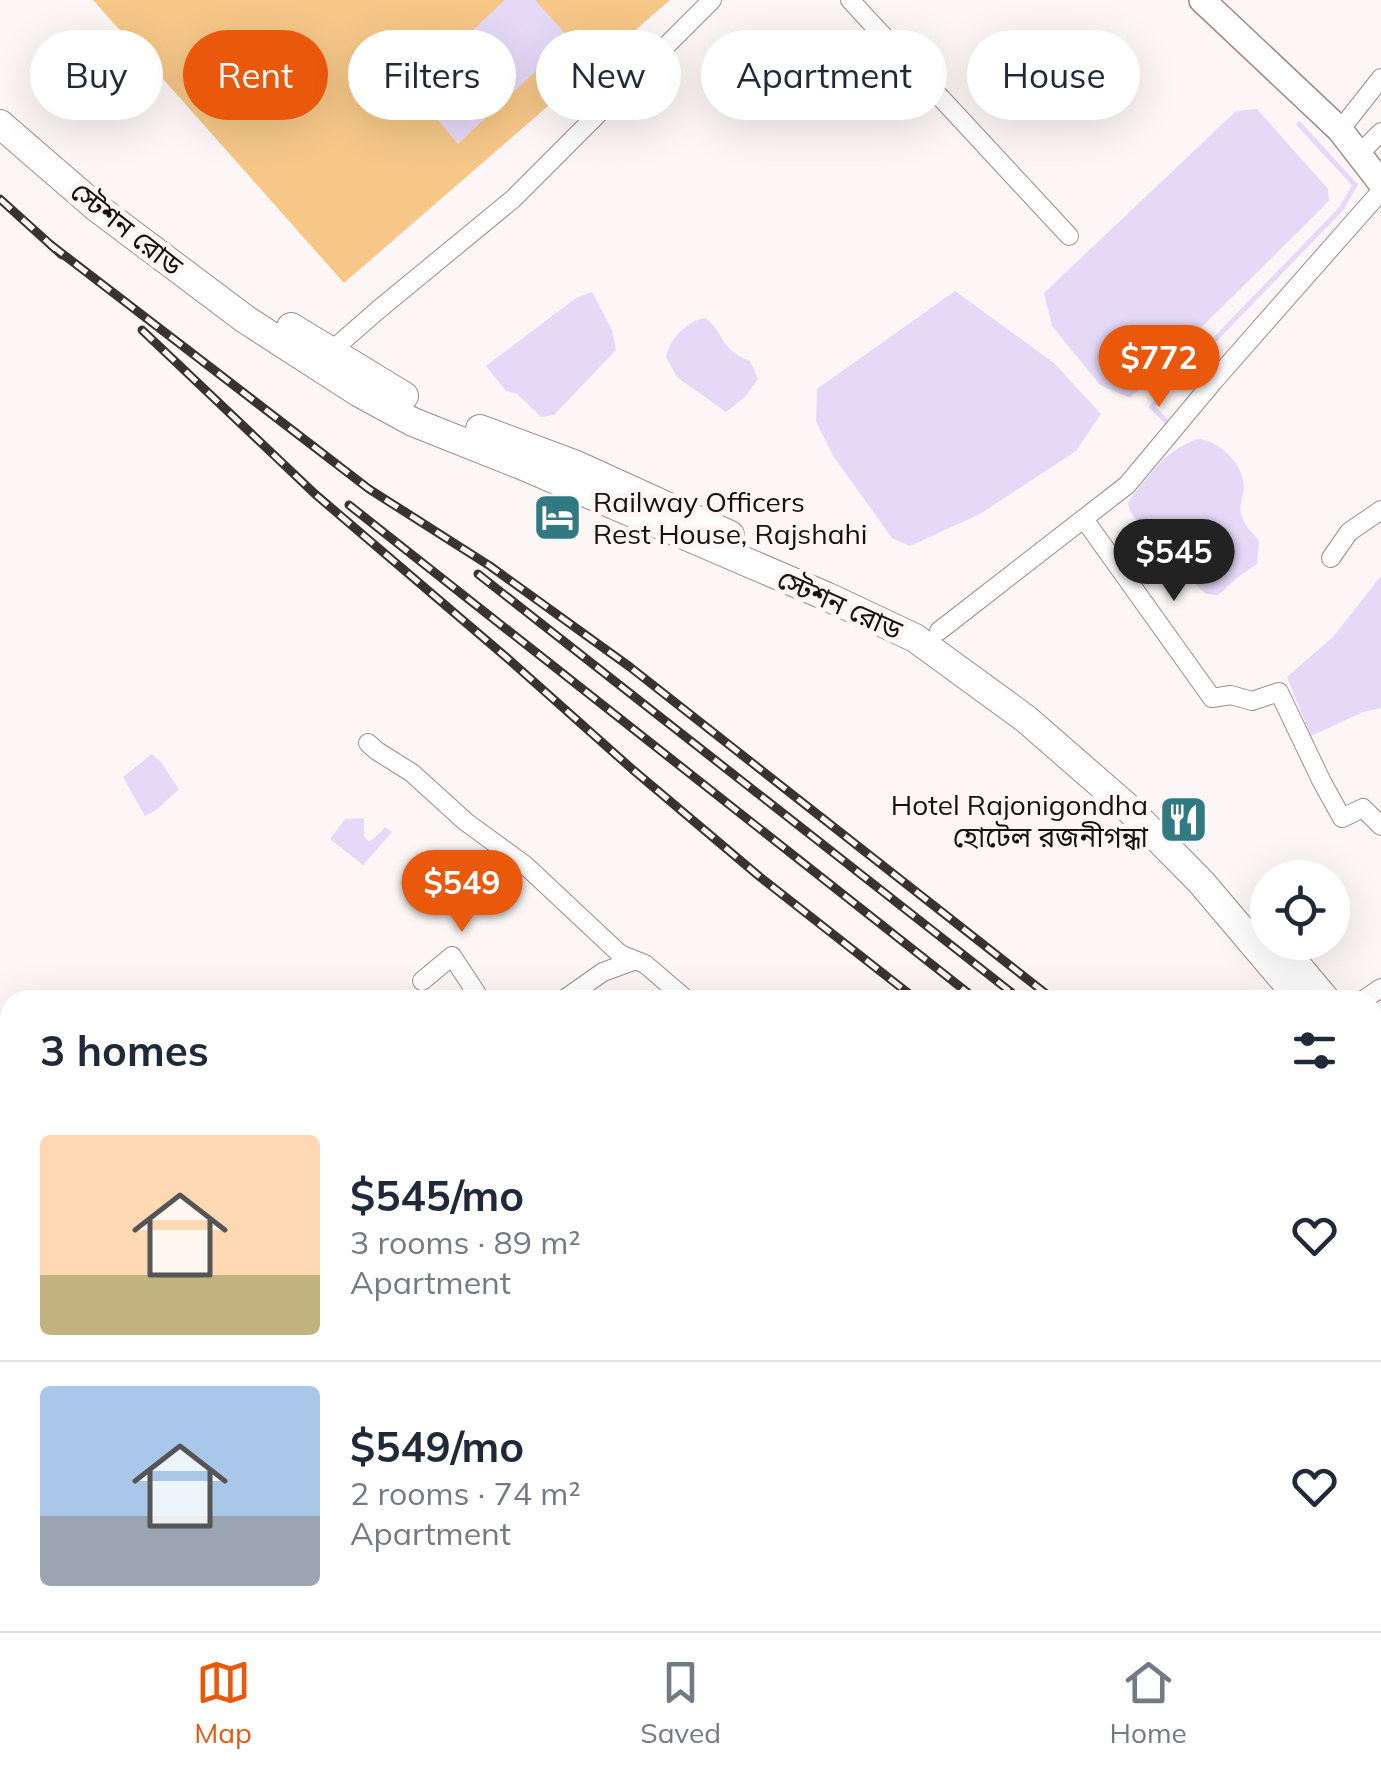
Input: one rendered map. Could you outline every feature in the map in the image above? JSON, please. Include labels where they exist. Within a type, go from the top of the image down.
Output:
[{"type":"main road","name":"স্টেশন রোড","points":[[0,105],[82,174],[276,318],[397,393],[440,414],[574,464],[939,632],[1014,688],[1117,776],[1250,911]]},
{"type":"main road","name":"স্টেশন রোড","points":[[0,124],[96,206],[245,319],[358,392],[413,422],[812,590],[916,638],[1026,718],[1127,807],[1201,882],[1293,990]]},
{"type":"main road","points":[[1293,960],[1318,990]]},
{"type":"street","points":[[330,352],[513,199],[712,0]]},
{"type":"street","points":[[850,0],[1069,236]]},
{"type":"street","points":[[1202,0],[1340,130],[1381,184]]},
{"type":"street","points":[[1340,130],[1381,78]]},
{"type":"street","points":[[1358,155],[1381,132]]},
{"type":"street","points":[[939,632],[1127,485],[1381,191]]},
{"type":"street","points":[[1330,558],[1348,532],[1381,510]]},
{"type":"street","points":[[1084,519],[1212,698],[1231,695],[1252,701],[1279,692],[1342,818],[1363,808],[1381,826]]},
{"type":"street","points":[[368,742],[412,773],[466,822],[525,864],[620,954],[644,964],[675,990]]},
{"type":"street","points":[[422,981],[452,956],[474,990]]},
{"type":"street","points":[[577,990],[603,972],[633,960]]},
{"type":"shaded area","points":[[93,0],[670,0],[635,30],[536,30],[536,116],[344,283],[199,120],[328,120],[328,30],[183,30],[183,101],[163,79],[163,30],[120,30]]},
{"type":"shaded area","points":[[505,0],[535,0],[562,30],[536,30],[536,71],[516,90],[516,30],[473,30]]},
{"type":"shaded area","points":[[1257,109],[1328,189],[1329,201],[1130,398],[1100,385],[1052,326],[1044,293],[1236,111]]},
{"type":"shaded area","points":[[438,120],[484,120],[458,144]]},
{"type":"shaded area","points":[[955,291],[1054,363],[1101,414],[1076,451],[980,514],[910,546],[892,538],[834,457],[816,422],[817,389]]},
{"type":"shaded area","points":[[592,292],[612,330],[616,350],[554,415],[541,417],[517,394],[506,391],[486,366],[576,298]]},
{"type":"shaded area","points":[[706,318],[727,347],[750,361],[758,379],[745,397],[726,412],[677,377],[666,357],[680,332],[692,322]]},
{"type":"shaded area","points":[[1197,439],[1222,449],[1240,471],[1244,488],[1242,517],[1259,540],[1257,564],[1218,595],[1206,594],[1188,577],[1186,566],[1170,562],[1160,554],[1128,502],[1166,457]]},
{"type":"shaded area","points":[[1381,576],[1381,708],[1311,736],[1287,677],[1333,637]]},
{"type":"shaded area","points":[[152,754],[179,789],[145,816],[123,777]]},
{"type":"shaded area","points":[[364,818],[364,836],[369,842],[385,827],[392,832],[363,865],[330,839],[345,819]]},
{"type":"waterway","points":[[1166,421],[1152,407],[1163,393],[1341,209],[1355,185],[1299,124]]},
{"type":"railway","points":[[0,199],[62,255]]},
{"type":"railway","points":[[51,245],[369,489],[490,566],[630,667],[1041,990]]},
{"type":"railway","points":[[142,330],[315,494],[632,769],[760,877],[904,990]]},
{"type":"railway","points":[[349,505],[964,990]]},
{"type":"railway","points":[[478,574],[1008,990]]},
{"type":"place","name":"Railway Officers Rest House, Rajshahi","points":[[558,517]]},
{"type":"place","name":"Hotel Rajonigondha হোটেল রজনীগন্ধা","points":[[1183,820]]}]
